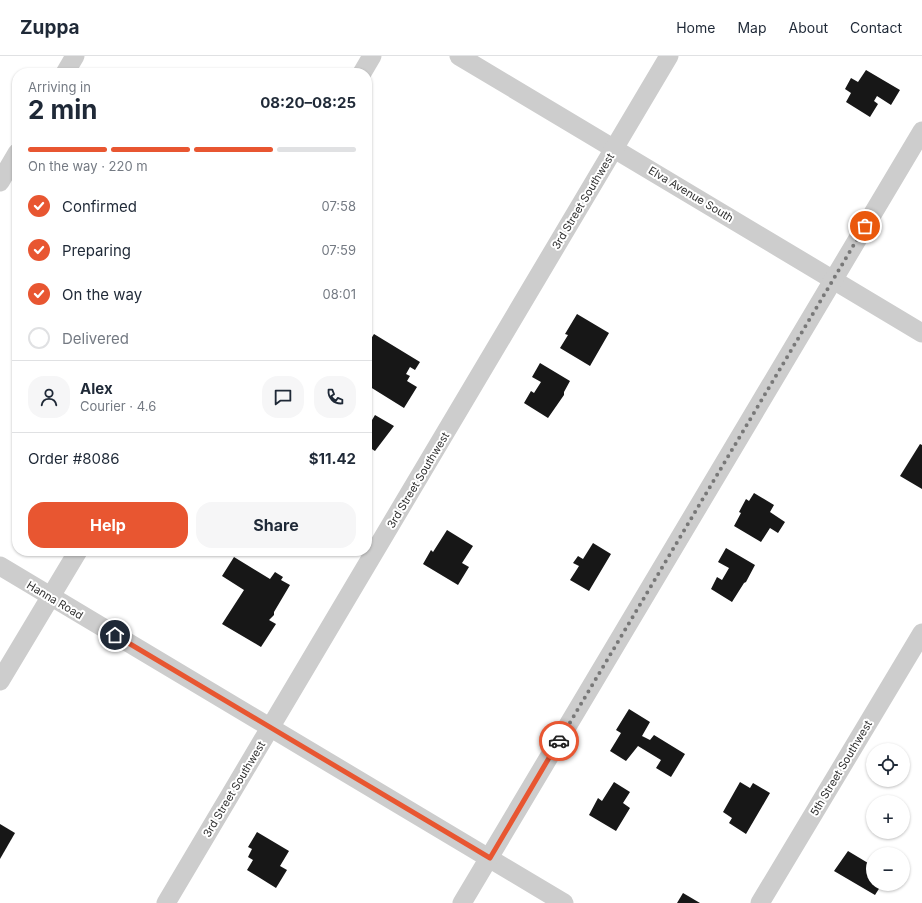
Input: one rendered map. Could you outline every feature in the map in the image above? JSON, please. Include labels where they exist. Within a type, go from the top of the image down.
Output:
[{"type":"street","points":[[68,68],[75,56]]},
{"type":"street","points":[[365,68],[372,56]]},
{"type":"street","name":"Elva Avenue South","points":[[459,56],[922,333]]},
{"type":"street","name":"3rd Street Southwest","points":[[166,903],[272,728],[669,56]]},
{"type":"street","points":[[462,903],[922,131]]},
{"type":"street","points":[[0,182],[12,162]]},
{"type":"street","points":[[0,681],[75,556]]},
{"type":"street","name":"Hanna Road","points":[[0,566],[564,903]]},
{"type":"street","name":"5th Street Southwest","points":[[760,903],[922,633]]},
{"type":"building","points":[[866,70],[900,90],[891,105],[877,96],[874,101],[878,104],[870,117],[846,102],[851,93],[845,89],[851,78],[858,82]]},
{"type":"building","points":[[577,314],[609,333],[590,366],[560,348],[568,335],[565,334]]},
{"type":"building","points":[[374,334],[420,362],[415,370],[410,367],[406,374],[410,376],[407,381],[417,387],[404,408],[372,388],[372,337]]},
{"type":"building","points":[[540,363],[570,381],[564,395],[548,418],[524,403],[531,391],[534,393],[541,382],[532,377]]},
{"type":"building","points":[[375,415],[394,426],[375,451],[372,449],[372,420]]},
{"type":"building","points":[[920,444],[922,445],[922,489],[900,476]]},
{"type":"building","points":[[754,493],[774,505],[770,512],[785,522],[778,533],[770,528],[761,542],[734,526],[746,499],[749,501]]},
{"type":"building","points":[[447,530],[473,546],[462,563],[469,567],[458,585],[423,564],[431,550],[433,552]]},
{"type":"building","points":[[593,543],[611,554],[589,591],[570,580],[579,566],[573,563],[578,556],[583,559]]},
{"type":"building","points":[[726,548],[755,565],[746,582],[732,602],[711,589],[717,577],[722,580],[729,568],[718,562]]},
{"type":"building","points":[[234,557],[270,579],[275,572],[283,577],[281,580],[290,585],[274,612],[274,615],[269,620],[276,624],[261,647],[222,624],[244,590],[222,576]]},
{"type":"building","points":[[629,709],[650,722],[642,736],[650,740],[654,735],[685,754],[671,777],[656,768],[661,760],[638,746],[626,761],[610,751],[621,733],[616,730]]},
{"type":"building","points":[[614,782],[630,792],[623,803],[630,808],[616,831],[589,815],[598,798],[602,801]]},
{"type":"building","points":[[740,782],[750,788],[753,783],[770,793],[746,834],[729,823],[732,818],[723,812]]},
{"type":"building","points":[[0,824],[15,833],[0,859]]},
{"type":"building","points":[[257,832],[289,851],[280,866],[287,870],[276,888],[247,870],[253,860],[248,857],[252,849],[248,847]]},
{"type":"building","points":[[848,851],[866,862],[866,890],[834,871]]},
{"type":"building","points":[[868,891],[878,891],[875,895]]},
{"type":"building","points":[[683,893],[700,903],[677,903]]},
{"type":"way so far","points":[[559,741],[865,226]]},
{"type":"route","points":[[115,635],[490,858],[559,741]]}]
